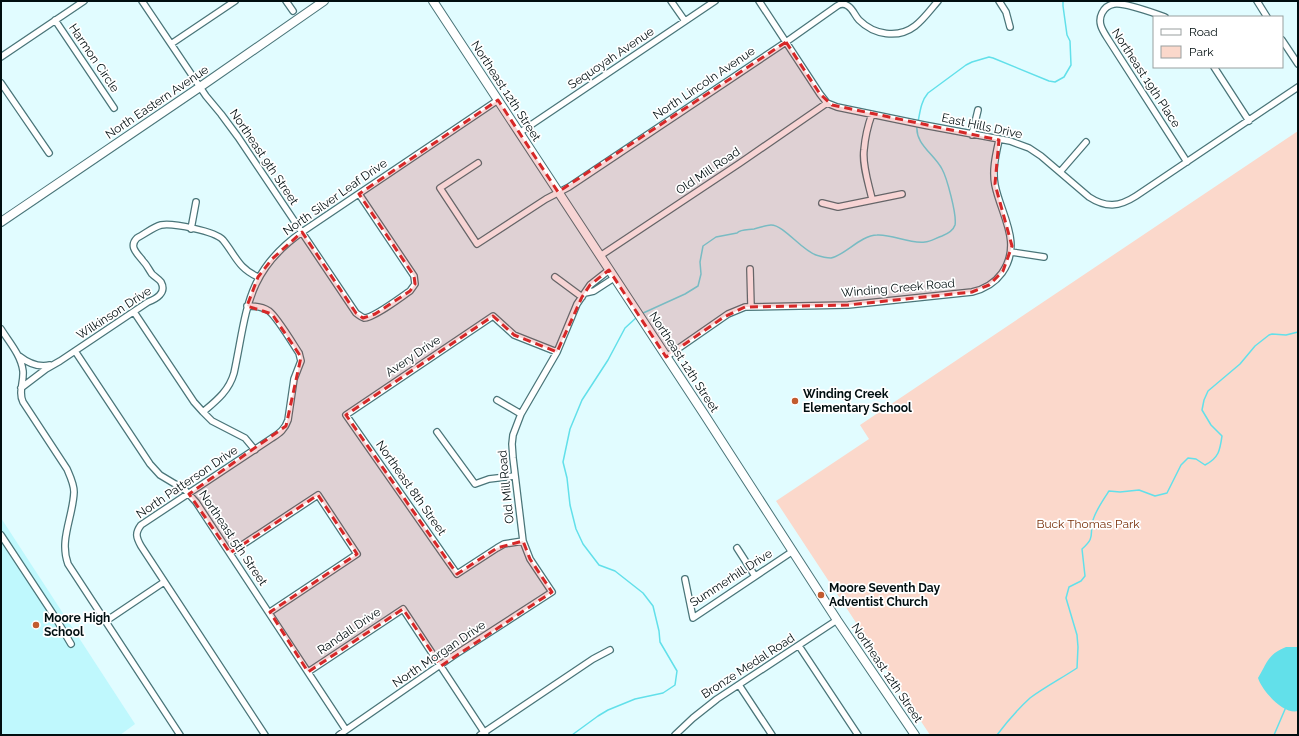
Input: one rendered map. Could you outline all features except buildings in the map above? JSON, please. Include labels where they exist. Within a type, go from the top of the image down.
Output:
[{"type":"street","points":[[1,57],[84,1]]},
{"type":"street","name":"Northeast 9th Street","points":[[142,1],[200,87],[238,137],[356,313],[363,318],[371,317],[410,291],[414,286],[415,280],[407,264],[359,194]]},
{"type":"street","points":[[171,44],[235,1]]},
{"type":"street","points":[[286,1],[293,11]]},
{"type":"street","name":"North Eastern Avenue","points":[[1,222],[324,1]]},
{"type":"street","name":"Northeast 12th Street","points":[[433,1],[837,620],[915,735]]},
{"type":"street","points":[[672,1],[685,21]]},
{"type":"street","name":"Sequoyah Avenue","points":[[519,133],[715,1]]},
{"type":"street","points":[[759,1],[827,103]]},
{"type":"street","name":"North Lincoln Avenue","points":[[478,163],[440,188],[477,244],[546,199],[569,187],[786,42],[843,2],[867,27],[877,32],[889,34],[902,32],[912,28],[920,22],[938,1]]},
{"type":"street","points":[[999,1],[1006,12],[1010,26]]},
{"type":"street","points":[[1257,1],[1266,16]]},
{"type":"street","name":"Northeast 19th Place","points":[[1161,16],[1119,4],[1111,4],[1101,16],[1100,26],[1187,162]]},
{"type":"street","name":"Harmon Circle","points":[[55,20],[114,108]]},
{"type":"street","points":[[1283,42],[1298,64]]},
{"type":"street","points":[[1215,68],[1249,121]]},
{"type":"street","points":[[1,83],[48,153]]},
{"type":"street","name":"East Hills Drive","points":[[827,103],[904,121],[1018,144],[1034,151],[1088,197],[1096,202],[1113,205],[1128,201],[1298,87]]},
{"type":"street","name":"North Silver Leaf Drive","points":[[202,412],[224,393],[231,382],[235,369],[247,306],[258,277],[279,251],[302,232],[498,100]]},
{"type":"street","name":"Old Mill Road","points":[[600,256],[827,103]]},
{"type":"street","points":[[972,135],[978,110]]},
{"type":"street","points":[[872,114],[864,150],[864,159],[872,199]]},
{"type":"street","name":"Winding Creek Road","points":[[666,357],[728,314],[741,308],[751,306],[792,307],[848,305],[972,292],[984,288],[994,282],[1003,271],[1012,246],[994,184],[994,166],[999,140]]},
{"type":"street","points":[[1060,172],[1086,142]]},
{"type":"street","points":[[822,204],[838,207],[902,194]]},
{"type":"street","points":[[191,229],[196,202]]},
{"type":"street","name":"Wilkinson Drive","points":[[21,388],[53,364],[75,352],[148,302],[160,297],[162,288],[161,282],[152,274],[143,260],[135,252],[133,246],[134,240],[159,226],[163,225],[209,232],[220,237],[244,268],[258,277]]},
{"type":"street","points":[[1011,252],[1044,257]]},
{"type":"street","points":[[750,269],[751,306]]},
{"type":"street","name":"Old Mill Road","points":[[552,592],[530,559],[523,541],[514,476],[512,444],[513,435],[521,414],[557,352],[572,314],[583,295],[590,285],[609,270]]},
{"type":"street","points":[[555,277],[583,295],[594,291],[614,278]]},
{"type":"street","name":"North Patterson Drive","points":[[247,306],[257,306],[272,314],[301,358],[300,366],[294,379],[286,426],[281,432],[255,450],[141,525],[136,532],[136,536],[140,546],[265,735]]},
{"type":"street","points":[[134,312],[202,412],[212,421],[245,438],[255,450]]},
{"type":"street","name":"Avery Drive","points":[[346,416],[492,316],[514,335],[557,352]]},
{"type":"street","points":[[1,329],[18,354],[29,363],[46,366],[53,364]]},
{"type":"street","name":"Northeast 5th Street","points":[[75,352],[150,464],[160,475],[180,486],[196,502],[270,612],[346,730]]},
{"type":"street","points":[[18,354],[23,377],[21,388],[21,397],[23,402],[67,468],[72,480],[74,493],[65,542],[65,552],[71,570],[180,735]]},
{"type":"street","points":[[496,400],[521,414]]},
{"type":"street","name":"Northeast 8th Street","points":[[346,416],[457,574],[504,544],[523,541]]},
{"type":"street","points":[[437,432],[475,484],[489,479],[514,476]]},
{"type":"street","points":[[230,553],[318,495],[357,554],[270,612]]},
{"type":"street","points":[[1,535],[71,644]]},
{"type":"street","points":[[737,548],[755,576]]},
{"type":"street","name":"Summerhill Drive","points":[[684,579],[694,618],[793,551]]},
{"type":"street","points":[[106,621],[164,582]]},
{"type":"street","name":"North Morgan Drive","points":[[339,735],[492,630],[552,592]]},
{"type":"street","name":"Randall Drive","points":[[308,672],[403,609],[441,666]]},
{"type":"street","name":"Bronze Medal Road","points":[[677,734],[703,710],[739,684],[837,620]]},
{"type":"street","points":[[799,646],[858,735]]},
{"type":"street","points":[[441,666],[484,734],[593,659],[610,650]]},
{"type":"street","points":[[739,684],[772,735]]},
{"type":"highlighted area","points":[[786,42],[820,94],[832,105],[999,140],[995,184],[1012,246],[1003,271],[989,285],[972,292],[848,305],[745,307],[724,317],[666,357],[609,270],[590,285],[582,297],[557,352],[514,335],[493,316],[346,415],[457,574],[497,548],[523,541],[530,559],[552,592],[441,666],[403,609],[308,672],[270,612],[357,554],[318,495],[230,553],[189,494],[286,426],[301,357],[272,314],[247,306],[258,277],[272,259],[302,232],[356,313],[363,318],[375,314],[410,291],[415,284],[414,276],[359,194],[498,100],[558,192]]},
{"type":"shaded area","name":"Moore High School","points":[[1,518],[135,724],[120,735],[1,735]]},
{"type":"green space","name":"Buck Thomas Park","points":[[1298,131],[1298,735],[930,735],[776,501],[869,439],[860,425]]},
{"type":"water","points":[[1286,647],[1298,647],[1298,711],[1292,711],[1280,706],[1264,689],[1258,678],[1266,663],[1272,656]]},
{"type":"waterway","points":[[918,122],[922,103],[928,93],[972,62],[989,57],[1049,81],[1055,82],[1064,77],[1071,65],[1070,41],[1067,35],[1063,1]]},
{"type":"waterway","points":[[641,314],[685,294],[698,286],[701,274],[700,262],[703,246],[716,237],[771,225],[776,226],[787,233],[810,252],[819,256],[831,258],[841,254],[865,238],[871,236],[883,235],[913,242],[925,242],[931,241],[950,232],[955,225],[955,220],[953,205],[946,180],[939,164],[922,144],[917,132],[917,126]]},
{"type":"waterway","points":[[572,735],[608,710],[635,699],[663,693],[675,685],[677,671],[660,642],[653,606],[643,593],[615,571],[599,565],[583,544],[576,529],[570,505],[567,478],[563,462],[570,429],[582,400],[608,360],[625,328],[637,317]]},
{"type":"waterway","points":[[997,735],[1021,706],[1030,698],[1077,668],[1077,635],[1066,598],[1069,587],[1081,581],[1085,576],[1082,549],[1091,539],[1094,516],[1109,491],[1120,492],[1139,490],[1155,496],[1167,493],[1181,465],[1188,458],[1196,459],[1205,465],[1210,462],[1218,453],[1222,436],[1211,425],[1202,410],[1208,391],[1240,364],[1255,346],[1269,335],[1286,335],[1298,332]]},
{"type":"waterway","points":[[1274,735],[1286,707]]},
{"type":"place","name":"Winding Creek Elementary School","points":[[795,401]]},
{"type":"place","name":"Moore Seventh Day Adventist Church","points":[[821,595]]},
{"type":"place","name":"Moore High School","points":[[36,625]]}]
